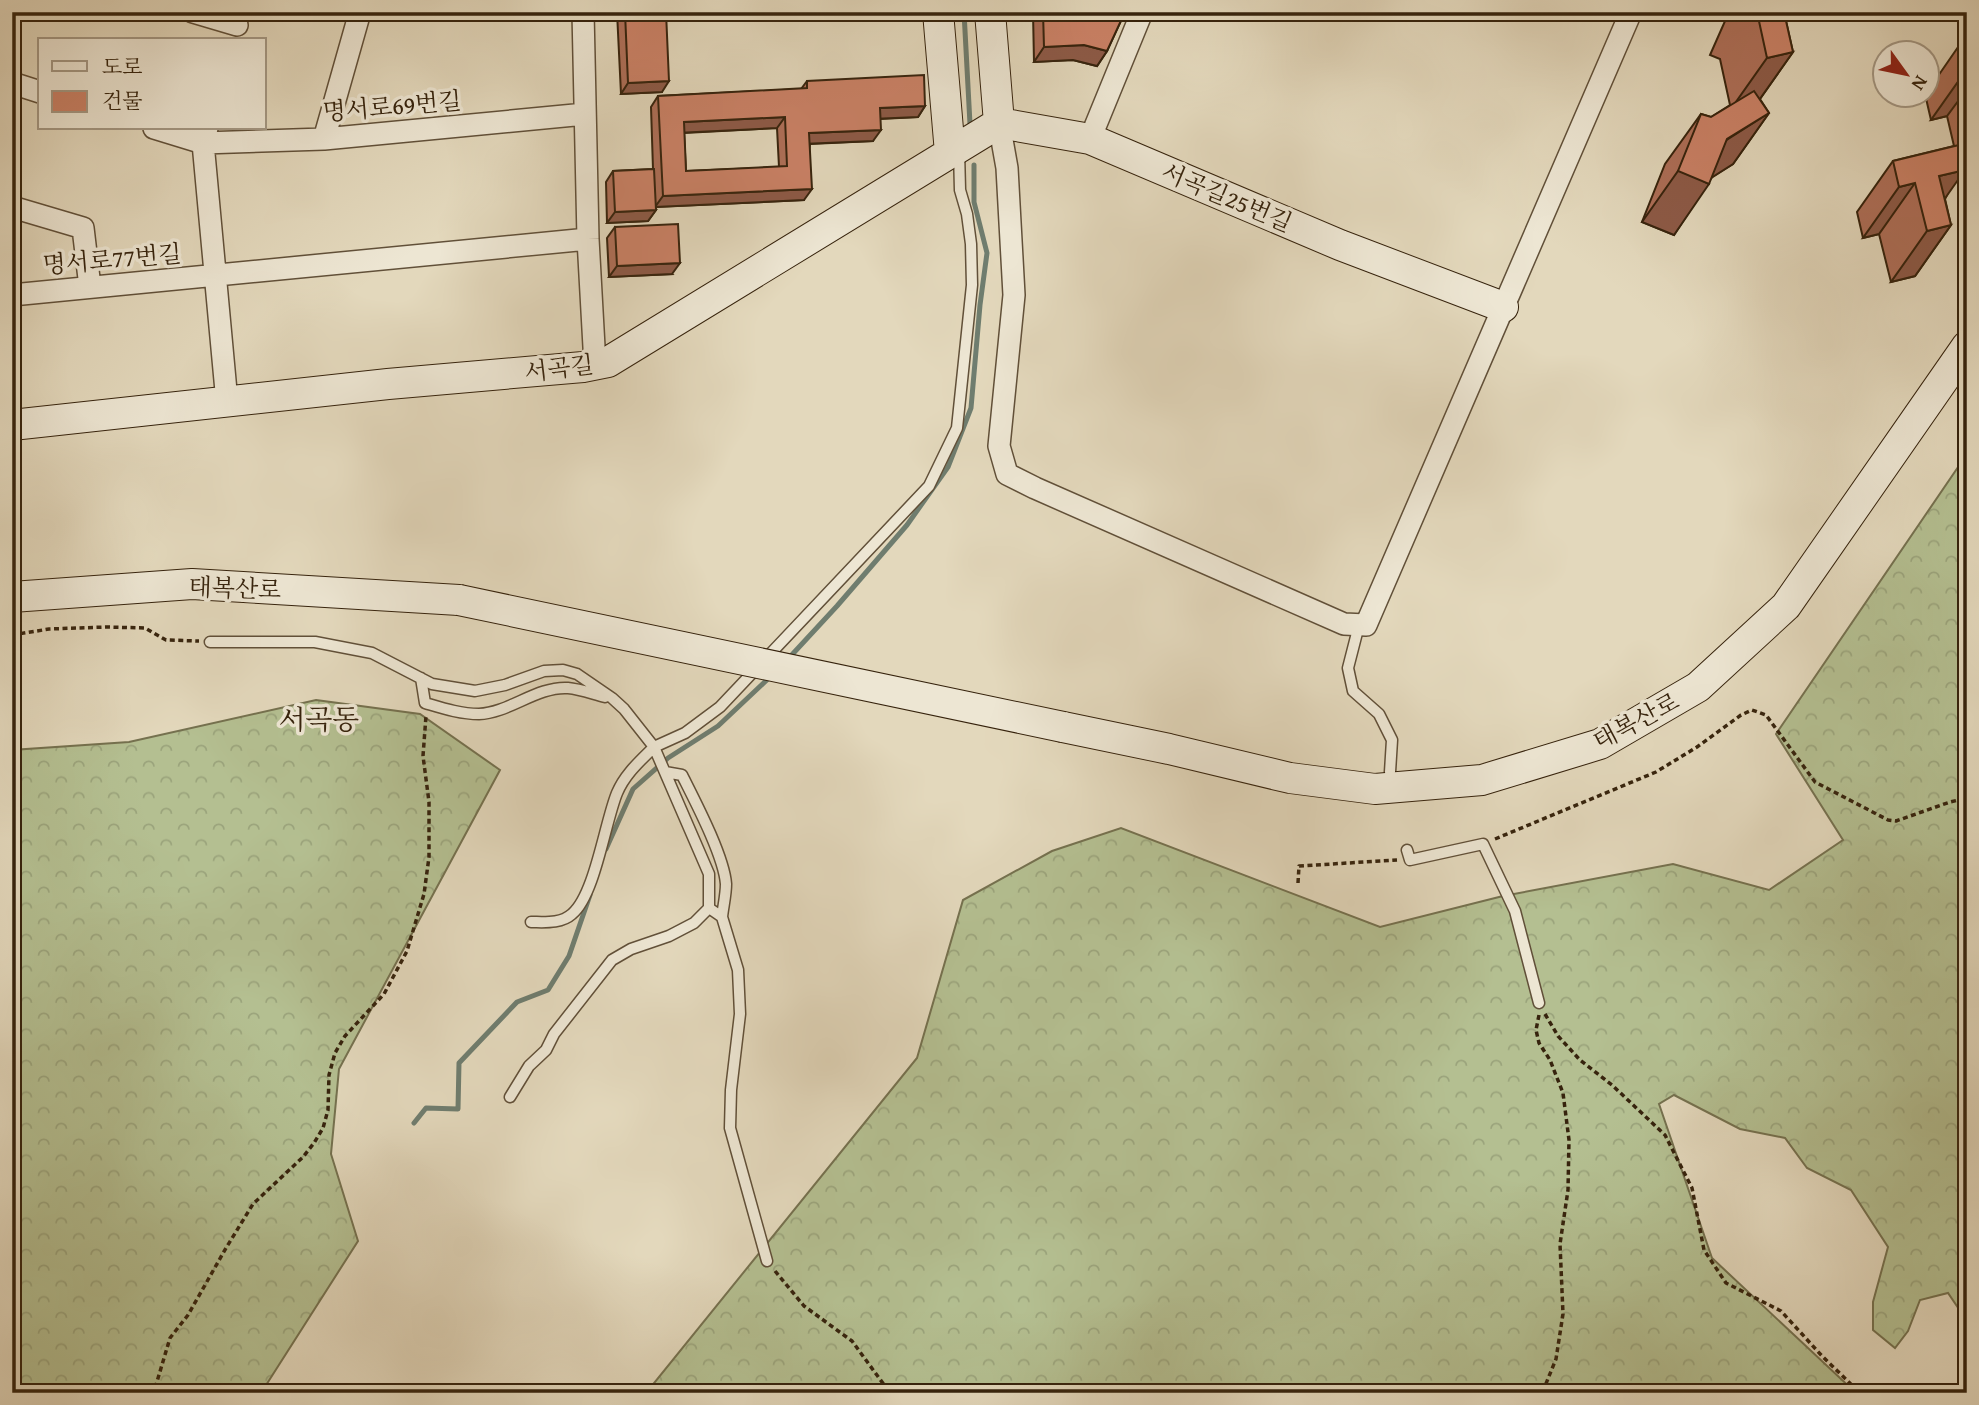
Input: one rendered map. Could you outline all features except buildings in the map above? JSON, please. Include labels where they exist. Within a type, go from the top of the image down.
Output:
[{"type":"street","points":[[193,12],[237,26]]},
{"type":"street","points":[[324,139],[360,12]]},
{"type":"street","points":[[583,12],[588,239],[595,365]]},
{"type":"street","points":[[939,12],[954,150],[999,123]]},
{"type":"street","points":[[990,12],[999,123],[1007,168],[1014,295],[999,446],[1007,474],[1344,624],[1359,625],[1366,625],[1631,12]]},
{"type":"street","points":[[1090,139],[1142,12]]},
{"type":"street","points":[[12,83],[38,91]]},
{"type":"street","name":"명서로69번길","points":[[205,135],[324,139],[585,114]]},
{"type":"street","name":"서곡길25번길","points":[[999,123],[1090,139],[1340,245],[1503,307]]},
{"type":"street","points":[[169,130],[205,135]]},
{"type":"street","name":"명서로77번길","points":[[205,135],[226,402]]},
{"type":"street","name":"서곡길","points":[[12,425],[388,384],[583,367],[608,362],[954,150]]},
{"type":"street","points":[[12,207],[83,228],[90,287]]},
{"type":"street","points":[[216,275],[588,239]]},
{"type":"street","name":"명서로77번길","points":[[12,295],[216,275]]},
{"type":"street","name":"태복산로","points":[[12,597],[192,584],[459,600],[1169,749],[1290,778],[1375,789],[1482,779],[1600,744],[1698,687],[1786,606],[1967,346]]},
{"type":"lane","points":[[531,922],[560,921],[572,915],[581,903],[589,887],[617,792],[630,771],[654,747],[685,733],[720,707],[929,486],[957,428],[972,285],[967,214],[954,150]]},
{"type":"lane","points":[[1359,625],[1348,668],[1353,691],[1379,714],[1392,740],[1390,772]]},
{"type":"lane","points":[[209,642],[316,642],[372,653],[432,684],[475,691],[505,685],[544,671],[563,670],[577,674],[612,698],[654,747],[709,874],[709,908],[686,928],[631,949],[612,960],[559,1026],[546,1050],[529,1066],[510,1097]]},
{"type":"lane","points":[[421,678],[425,703],[456,712],[480,714],[548,691],[567,688],[612,698]]},
{"type":"lane","points":[[665,772],[682,775],[721,862],[726,883],[722,917],[738,970],[740,1014],[731,1090],[730,1128],[767,1261]]},
{"type":"lane","points":[[1408,855],[1483,844],[1515,911],[1539,1003]]},
{"type":"lane","points":[[709,908],[722,917]]},
{"type":"path","points":[[12,635],[49,629],[145,628],[166,640],[209,642]]},
{"type":"path","points":[[148,1393],[156,1385],[170,1338],[188,1315],[253,1205],[303,1157],[323,1128],[335,1053],[345,1035],[384,994],[407,951],[424,894],[429,857],[429,802],[423,756],[429,704]]},
{"type":"path","points":[[1483,844],[1656,772],[1752,710],[1766,715],[1815,782],[1888,820],[1896,821],[1967,798]]},
{"type":"path","points":[[1298,883],[1299,866],[1408,855]]},
{"type":"path","points":[[1539,1003],[1536,1030],[1539,1043],[1550,1060],[1563,1093],[1569,1140],[1568,1190],[1560,1244],[1563,1314],[1556,1359],[1541,1393]]},
{"type":"path","points":[[1539,1003],[1558,1037],[1580,1060],[1612,1085],[1665,1135],[1692,1188],[1704,1250],[1726,1283],[1781,1311],[1860,1393]]},
{"type":"path","points":[[767,1261],[804,1306],[852,1341],[890,1393]]},
{"type":"green space","points":[[1967,454],[1967,1321],[1948,1293],[1920,1300],[1908,1331],[1895,1348],[1873,1330],[1873,1302],[1888,1247],[1851,1190],[1807,1168],[1785,1138],[1740,1129],[1674,1095],[1659,1104],[1712,1258],[1856,1393],[646,1393],[917,1058],[963,900],[1052,851],[1121,828],[1380,927],[1503,896],[1673,864],[1769,890],[1843,840],[1776,734]]},
{"type":"green space","points":[[316,700],[420,714],[500,770],[339,1069],[331,1154],[358,1241],[261,1393],[12,1393],[12,750],[129,742]]},
{"type":"waterway","points":[[964,12],[970,124]]},
{"type":"waterway","points":[[788,659],[907,525],[948,467],[971,408],[987,253],[974,202],[974,165]]},
{"type":"waterway","points":[[606,849],[633,789],[668,758],[718,726],[771,676]]},
{"type":"waterway","points":[[414,1123],[426,1108],[458,1109],[459,1063],[517,1002],[548,990],[569,956],[590,895]]},
{"type":"district","name":"서곡동","points":[[319,718]]}]
